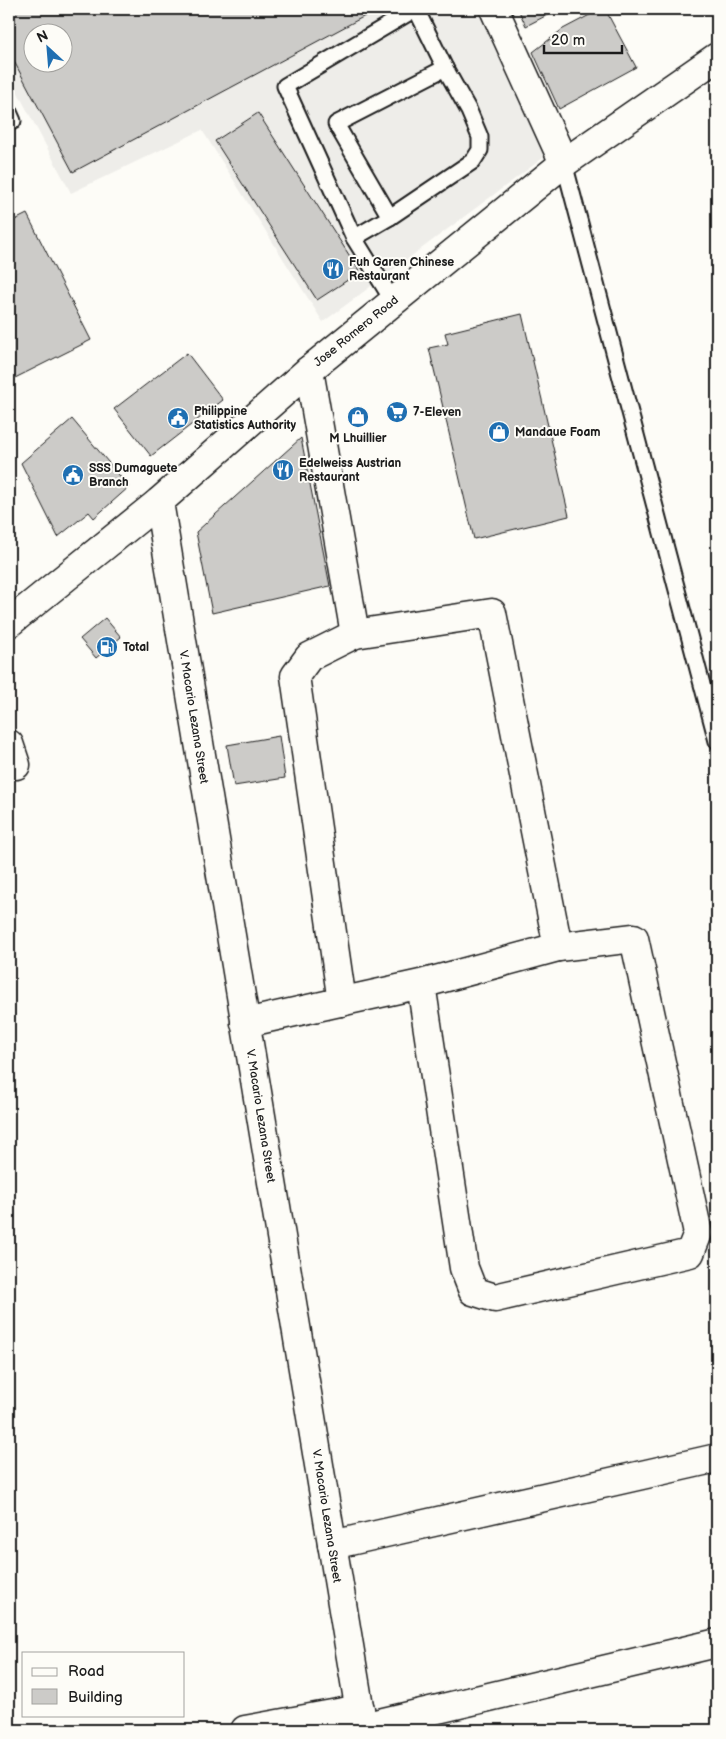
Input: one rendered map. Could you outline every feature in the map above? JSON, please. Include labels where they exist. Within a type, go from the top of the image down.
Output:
[{"type":"street","points":[[494,9],[564,163]]},
{"type":"street","name":"Jose Romero Road","points":[[9,623],[159,502],[309,370],[393,300],[564,163],[717,57]]},
{"type":"street","points":[[309,370],[355,634]]},
{"type":"street","name":"V. Macario Lezana Street","points":[[159,502],[362,1722]]},
{"type":"street","points":[[342,1002],[295,676],[309,657],[355,634],[492,613],[558,947]]},
{"type":"street","points":[[245,1024],[420,984],[558,947],[634,938],[698,1233],[690,1253],[494,1298],[473,1291],[464,1268],[420,984]]},
{"type":"street","points":[[332,1545],[717,1458]]},
{"type":"street","points":[[245,1730],[362,1722],[717,1643]]},
{"type":"lane","points":[[354,238],[390,217],[473,161],[480,150],[480,137],[469,111],[416,9],[284,86],[354,238],[393,300]]},
{"type":"lane","points":[[390,217],[336,124],[446,68]]},
{"type":"lane","points":[[564,163],[717,741]]},
{"type":"shaded area","points":[[9,9],[478,9],[551,152],[323,322],[202,130],[71,193],[9,76]]},
{"type":"building","points":[[9,9],[378,9],[73,172],[9,52]]},
{"type":"building","points":[[518,9],[559,9],[526,26]]},
{"type":"building","points":[[601,9],[605,9],[636,67],[559,109],[533,52],[563,29]]},
{"type":"building","points":[[258,113],[360,272],[317,300],[215,141]]},
{"type":"building","points":[[27,214],[91,340],[9,381],[9,223]]},
{"type":"building","name":"Mandaue Foam","points":[[522,314],[569,516],[474,539],[429,348],[448,344],[445,333]]},
{"type":"building","points":[[187,353],[223,400],[151,456],[114,409]]},
{"type":"building","name":"SSS Dumaguete Branch","points":[[72,419],[129,487],[94,518],[89,512],[58,537],[21,463]]},
{"type":"building","points":[[301,438],[330,586],[212,613],[196,532]]},
{"type":"building","points":[[105,618],[121,637],[96,658],[80,639]]},
{"type":"building","points":[[279,736],[285,778],[234,786],[227,745]]},
{"type":"place","name":"Fuh Garen Chinese Restaurant","points":[[333,269]]},
{"type":"place","name":"7-Eleven","points":[[397,412]]},
{"type":"place","name":"M Lhuillier","points":[[358,417]]},
{"type":"place","name":"Philippine Statistics Authority","points":[[178,418]]},
{"type":"place","name":"Mandaue Foam","points":[[499,432]]},
{"type":"place","name":"Edelweiss Austrian Restaurant","points":[[283,470]]},
{"type":"place","name":"SSS Dumaguete Branch","points":[[73,475]]},
{"type":"place","name":"Total","points":[[107,647]]}]
